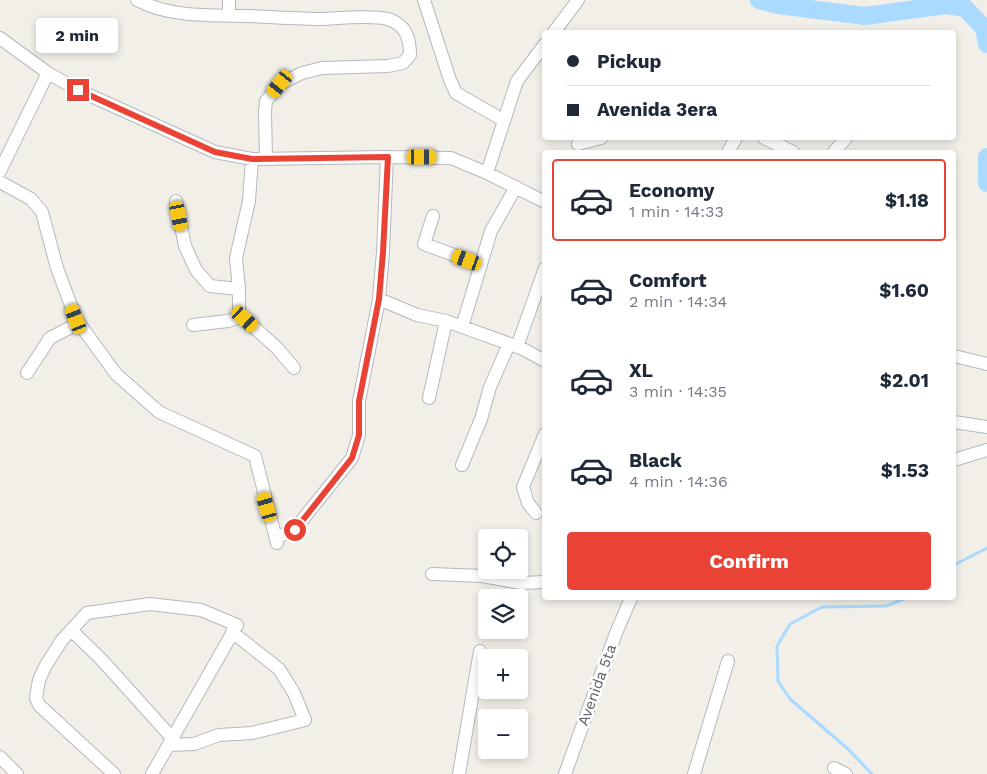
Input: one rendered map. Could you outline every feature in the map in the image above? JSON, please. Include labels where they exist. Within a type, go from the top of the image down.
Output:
[{"type":"street","points":[[137,0],[145,4],[188,14],[388,19],[401,26],[408,33],[410,55],[403,63],[388,66],[322,68],[302,73],[280,84],[266,101],[266,159]]},
{"type":"street","points":[[229,0],[229,15]]},
{"type":"street","points":[[424,0],[456,93],[503,120]]},
{"type":"street","points":[[556,30],[578,0]]},
{"type":"street","points":[[0,38],[48,73],[78,90],[215,152],[252,159],[451,158],[488,173],[542,201]]},
{"type":"street","points":[[488,173],[503,120],[517,81],[542,48]]},
{"type":"street","points":[[0,171],[48,73]]},
{"type":"street","points":[[578,144],[593,140]]},
{"type":"street","points":[[768,140],[789,150]]},
{"type":"street","points":[[836,150],[844,140]]},
{"type":"street","points":[[0,182],[31,199],[42,212],[57,268],[79,323],[116,374],[160,412],[255,456],[277,540],[295,530],[352,458],[359,435],[359,401],[379,299],[388,157]]},
{"type":"street","points":[[239,317],[236,258],[249,201],[252,159]]},
{"type":"street","points":[[462,327],[492,231],[516,188]]},
{"type":"street","points":[[176,201],[185,246],[196,270],[210,286],[239,289]]},
{"type":"street","points":[[433,216],[424,244],[481,265]]},
{"type":"street","points":[[462,465],[481,420],[490,387],[513,345],[542,275]]},
{"type":"street","points":[[379,299],[417,315],[446,321],[513,345],[542,359]]},
{"type":"street","points":[[194,325],[228,321],[239,317],[245,319],[277,348],[294,368]]},
{"type":"street","points":[[429,398],[446,321]]},
{"type":"street","points":[[27,373],[50,338],[79,323]]},
{"type":"street","points":[[956,356],[987,364]]},
{"type":"street","points":[[956,422],[987,427]]},
{"type":"street","points":[[536,512],[528,503],[523,487],[542,441]]},
{"type":"street","points":[[956,459],[987,450]]},
{"type":"street","points":[[432,574],[482,576],[520,583],[542,582]]},
{"type":"street","name":"Avenida 5ta","points":[[565,774],[629,600]]},
{"type":"street","points":[[114,774],[39,705],[36,698],[39,680],[62,640],[87,613],[150,604],[201,610],[237,625],[152,774]]},
{"type":"street","points":[[71,630],[101,659],[171,742],[194,744],[219,735],[252,733],[304,720],[294,693],[279,669],[232,632]]},
{"type":"street","points":[[694,774],[728,661]]},
{"type":"street","points":[[459,774],[478,663]]},
{"type":"street","points":[[0,757],[17,774]]},
{"type":"street","points":[[834,768],[846,774]]},
{"type":"waterway","points":[[759,0],[778,5],[865,16],[946,5],[965,8],[984,28],[987,44]]},
{"type":"waterway","points":[[987,157],[987,183]]},
{"type":"waterway","points":[[956,564],[987,548]]},
{"type":"waterway","points":[[872,774],[848,749],[790,699],[778,681],[777,646],[790,624],[822,607],[886,606],[901,600]]},
{"type":"route","points":[[78,90],[215,152],[232,156],[252,159],[388,157],[379,299],[359,401],[359,435],[352,458],[295,530]]}]
